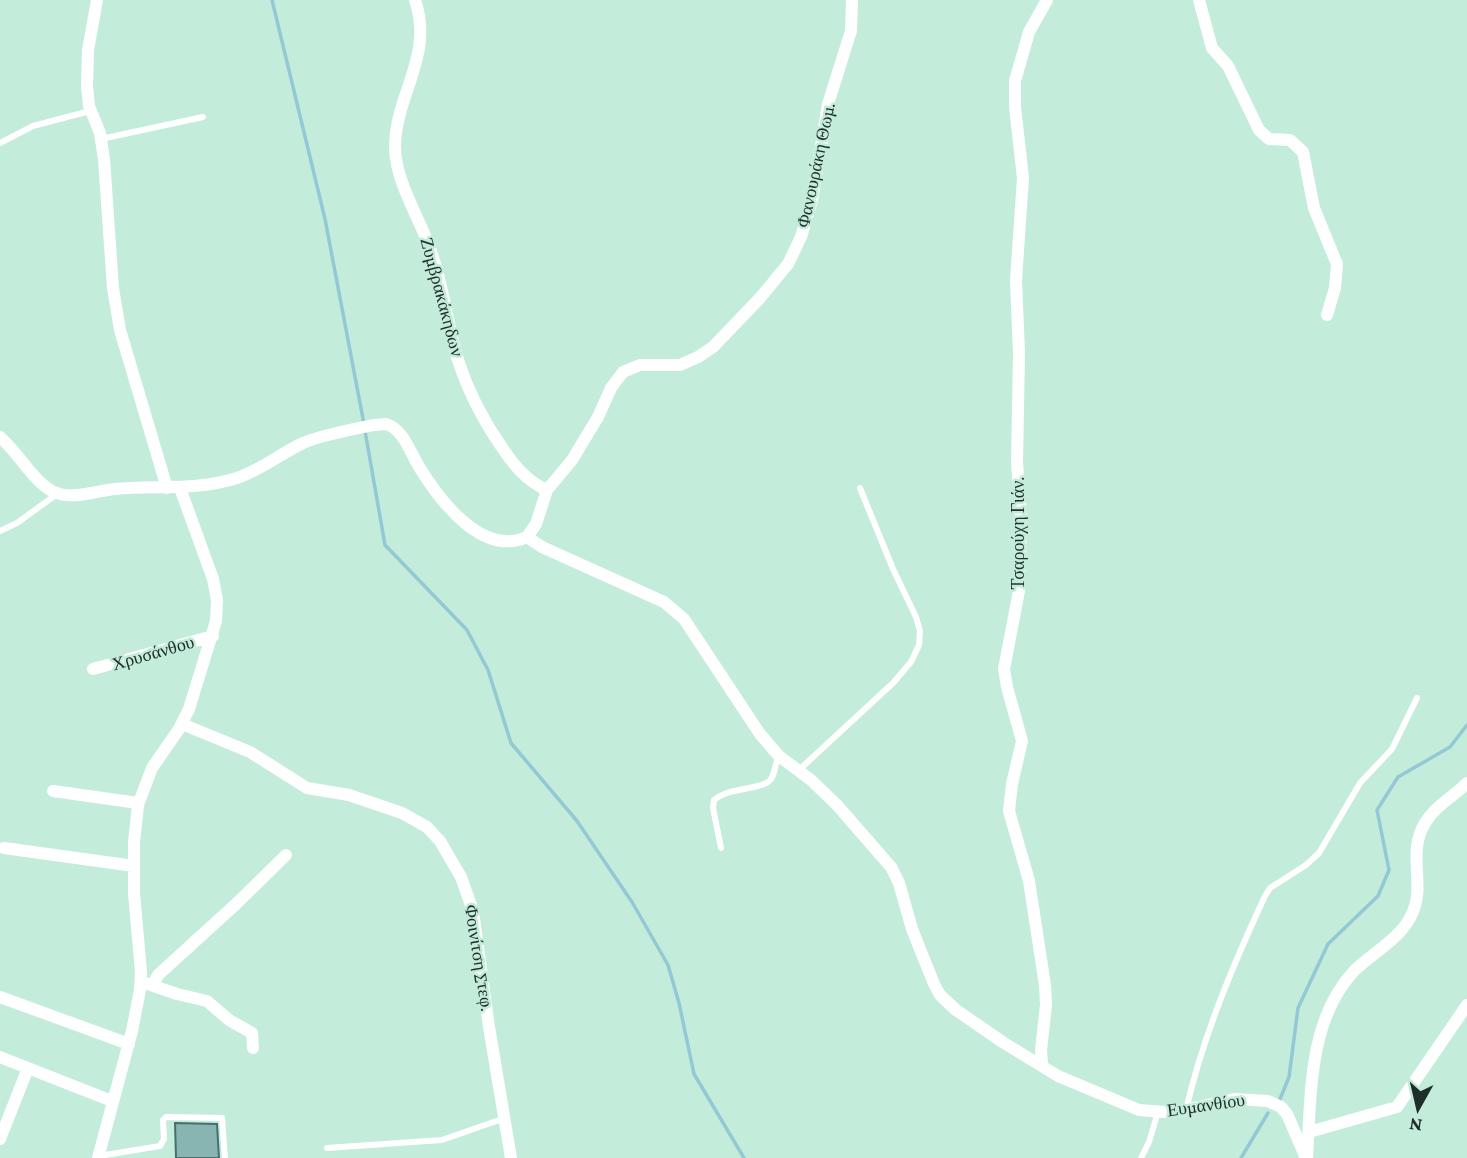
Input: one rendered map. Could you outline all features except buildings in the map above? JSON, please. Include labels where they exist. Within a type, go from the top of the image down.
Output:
[{"type":"street","points":[[97,0],[87,58],[87,86],[90,111],[101,139],[118,323],[174,488],[215,586],[217,606],[213,636],[193,699],[182,724],[152,768],[138,803],[134,830],[135,915],[147,983],[112,1101],[99,1157]]},
{"type":"street","name":"Ζυμβρακάκηδων","points":[[415,0],[421,19],[421,41],[416,68],[398,125],[395,147],[397,165],[432,253],[458,361],[475,402],[508,457],[529,480],[547,490]]},
{"type":"street","name":"Φανουράκη Θωμ.","points":[[527,537],[536,524],[547,490],[572,460],[594,424],[611,388],[623,372],[640,366],[680,365],[698,357],[713,347],[788,264],[801,236],[812,200],[828,104],[851,31],[852,0]]},
{"type":"street","name":"Τσαρούχη Γιάν.","points":[[1042,1064],[1045,985],[1028,881],[1009,811],[1022,741],[1004,669],[1019,591],[1021,518],[1017,462],[1019,353],[1016,280],[1023,178],[1015,107],[1015,81],[1029,32],[1047,0]]},
{"type":"street","points":[[1199,0],[1212,48],[1228,66],[1259,130],[1269,139],[1290,140],[1303,152],[1314,208],[1337,264],[1335,288],[1327,315]]},
{"type":"street","points":[[0,438],[18,454],[41,483],[57,494],[72,495],[132,487],[174,488],[217,483],[244,475],[307,441],[381,424],[390,425],[396,429],[427,480],[467,524],[502,540],[527,537]]},
{"type":"street","name":"Ευμανθίου","points":[[527,537],[542,547],[664,602],[679,613],[696,634],[751,721],[779,756],[799,770],[837,805],[891,867],[900,883],[912,929],[940,995],[956,1010],[1058,1076],[1139,1110],[1186,1110],[1234,1099],[1268,1101],[1281,1107],[1287,1114],[1307,1158]]},
{"type":"street","name":"Χρυσάνθου","points":[[93,669],[213,636]]},
{"type":"street","name":"Φοινίτση Στεφ.","points":[[182,724],[250,752],[307,788],[349,795],[402,813],[427,827],[440,841],[461,877],[473,911],[511,1158]]},
{"type":"street","points":[[1307,1158],[1316,1053],[1332,1002],[1353,972],[1396,935],[1412,915],[1418,891],[1415,850],[1418,838],[1426,821],[1439,806],[1467,783]]},
{"type":"street","points":[[53,791],[138,803]]},
{"type":"street","points":[[4,848],[134,866]]},
{"type":"street","points":[[147,983],[227,913],[286,855]]},
{"type":"street","points":[[147,983],[209,1002],[229,1020],[252,1033],[254,1048]]},
{"type":"street","points":[[0,997],[129,1044]]},
{"type":"street","points":[[1309,1132],[1397,1107],[1467,1005]]},
{"type":"street","points":[[0,1057],[112,1101]]},
{"type":"street","points":[[0,1139],[28,1068]]},
{"type":"lane","points":[[0,143],[33,126],[90,111]]},
{"type":"lane","points":[[101,139],[204,117]]},
{"type":"lane","points":[[799,770],[893,683],[911,662],[919,645],[920,631],[916,617],[860,488]]},
{"type":"lane","points":[[0,531],[17,523],[57,494]]},
{"type":"lane","points":[[1186,1110],[1195,1072],[1236,960],[1265,896],[1270,888],[1320,853],[1360,783],[1392,749],[1416,698]]},
{"type":"lane","points":[[721,848],[713,808],[714,800],[742,788],[767,783],[772,777],[779,756]]},
{"type":"lane","points":[[1141,1158],[1158,1112]]},
{"type":"lane","points":[[99,1157],[160,1146],[164,1139],[164,1118],[180,1117],[222,1118],[225,1158]]},
{"type":"lane","points":[[327,1148],[442,1140],[505,1118]]},
{"type":"waterway","points":[[272,0],[325,219],[364,424]]},
{"type":"waterway","points":[[365,431],[385,545],[467,630],[488,670],[511,743],[577,821],[632,902],[668,965],[694,1074],[744,1158]]},
{"type":"waterway","points":[[1280,1099],[1289,1077],[1298,1008],[1328,944],[1378,896],[1389,870],[1377,810],[1398,777],[1450,747],[1467,725]]},
{"type":"waterway","points":[[1241,1158],[1268,1113]]}]
